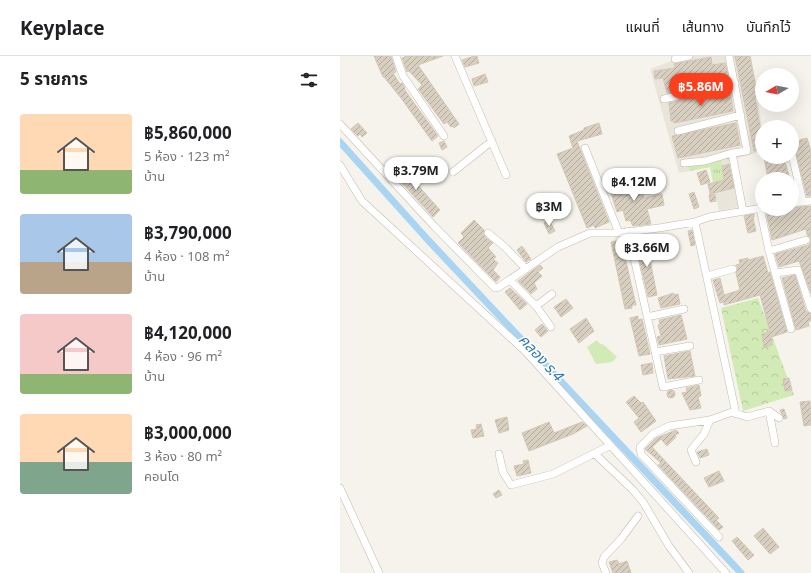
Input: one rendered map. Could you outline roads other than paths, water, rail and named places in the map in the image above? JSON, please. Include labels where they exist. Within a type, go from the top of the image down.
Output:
[{"type":"street","points":[[396,56],[403,76],[444,136]]},
{"type":"street","points":[[455,56],[506,175]]},
{"type":"street","points":[[675,59],[689,56]]},
{"type":"street","points":[[684,163],[705,161],[747,150],[729,56]]},
{"type":"street","points":[[664,98],[735,83]]},
{"type":"street","points":[[678,131],[741,116]]},
{"type":"street","points":[[340,124],[434,226],[493,287],[499,287],[558,247],[590,233],[619,233],[695,222],[709,217],[755,209]]},
{"type":"street","points":[[453,172],[492,141]]},
{"type":"street","points":[[585,148],[619,233]]},
{"type":"street","points":[[732,153],[743,211]]},
{"type":"street","points":[[794,164],[803,202]]},
{"type":"street","points":[[340,165],[362,201],[525,351],[609,446],[726,573]]},
{"type":"street","points":[[799,202],[811,201]]},
{"type":"street","points":[[762,216],[769,251],[791,329]]},
{"type":"street","points":[[695,222],[736,414]]},
{"type":"street","points":[[628,231],[663,387],[699,380]]},
{"type":"street","points":[[488,234],[505,247],[526,269]]},
{"type":"street","points":[[769,251],[806,240]]},
{"type":"street","points":[[707,276],[733,269]]},
{"type":"street","points":[[775,273],[798,270],[811,309]]},
{"type":"street","points":[[510,280],[536,306],[551,328]]},
{"type":"street","points":[[536,306],[552,294]]},
{"type":"street","points":[[647,317],[684,309]]},
{"type":"street","points":[[655,352],[690,346]]},
{"type":"street","points":[[719,537],[641,454],[639,449],[642,442],[664,428],[710,420],[732,412],[747,417],[769,412],[779,418]]},
{"type":"street","points":[[769,412],[775,443]]},
{"type":"street","points":[[696,462],[691,450],[704,434],[710,420]]},
{"type":"street","points":[[499,454],[503,472],[511,485],[553,474],[609,446]]},
{"type":"street","points":[[595,454],[639,498],[669,546],[689,573]]},
{"type":"street","points":[[340,488],[379,573]]},
{"type":"street","points":[[606,573],[602,563],[604,557],[622,539],[638,516]]},
{"type":"waterway","name":"คลอง ร.4","points":[[340,142],[428,240],[741,573]]}]
